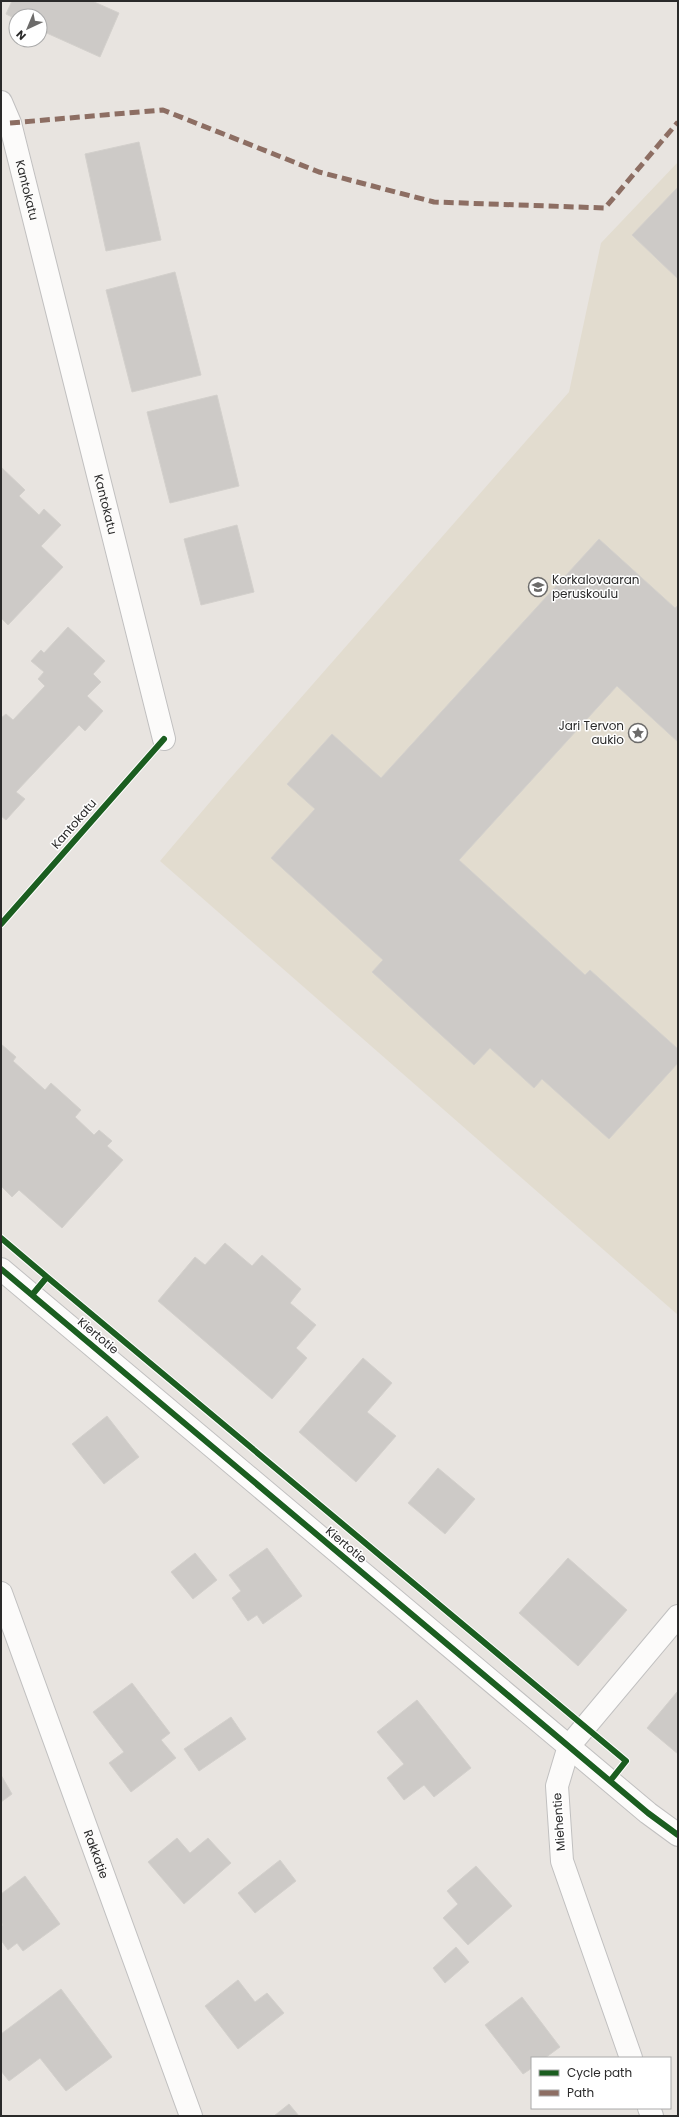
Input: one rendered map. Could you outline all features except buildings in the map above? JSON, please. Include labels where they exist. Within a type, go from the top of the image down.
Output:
[{"type":"street","name":"Kantokatu","points":[[1,102],[10,123],[164,739]]},
{"type":"street","name":"Kiertotie","points":[[3,1274],[648,1813],[678,1835]]},
{"type":"street","name":"Rakkatie","points":[[1,1593],[191,2116]]},
{"type":"street","name":"Miehentie","points":[[631,2057],[562,1861],[557,1786],[569,1746],[678,1616]]},
{"type":"shaded area","name":"Korkalovaaran peruskoulu","points":[[678,162],[678,1315],[160,861],[227,782],[569,392],[601,243]]},
{"type":"marked path","points":[[10,123],[163,110],[319,172],[434,202],[605,208],[678,122]]},
{"type":"cycle path","points":[[1,924],[164,739]]},
{"type":"cycle path","points":[[1,1238],[47,1277],[32,1295]]},
{"type":"cycle path","points":[[1,1269],[648,1813],[678,1835]]},
{"type":"cycle path","points":[[47,1277],[626,1761],[610,1781]]},
{"type":"place","name":"Korkalovaaran peruskoulu","points":[[538,587]]},
{"type":"place","name":"Jari Tervon aukio","points":[[638,733]]}]
